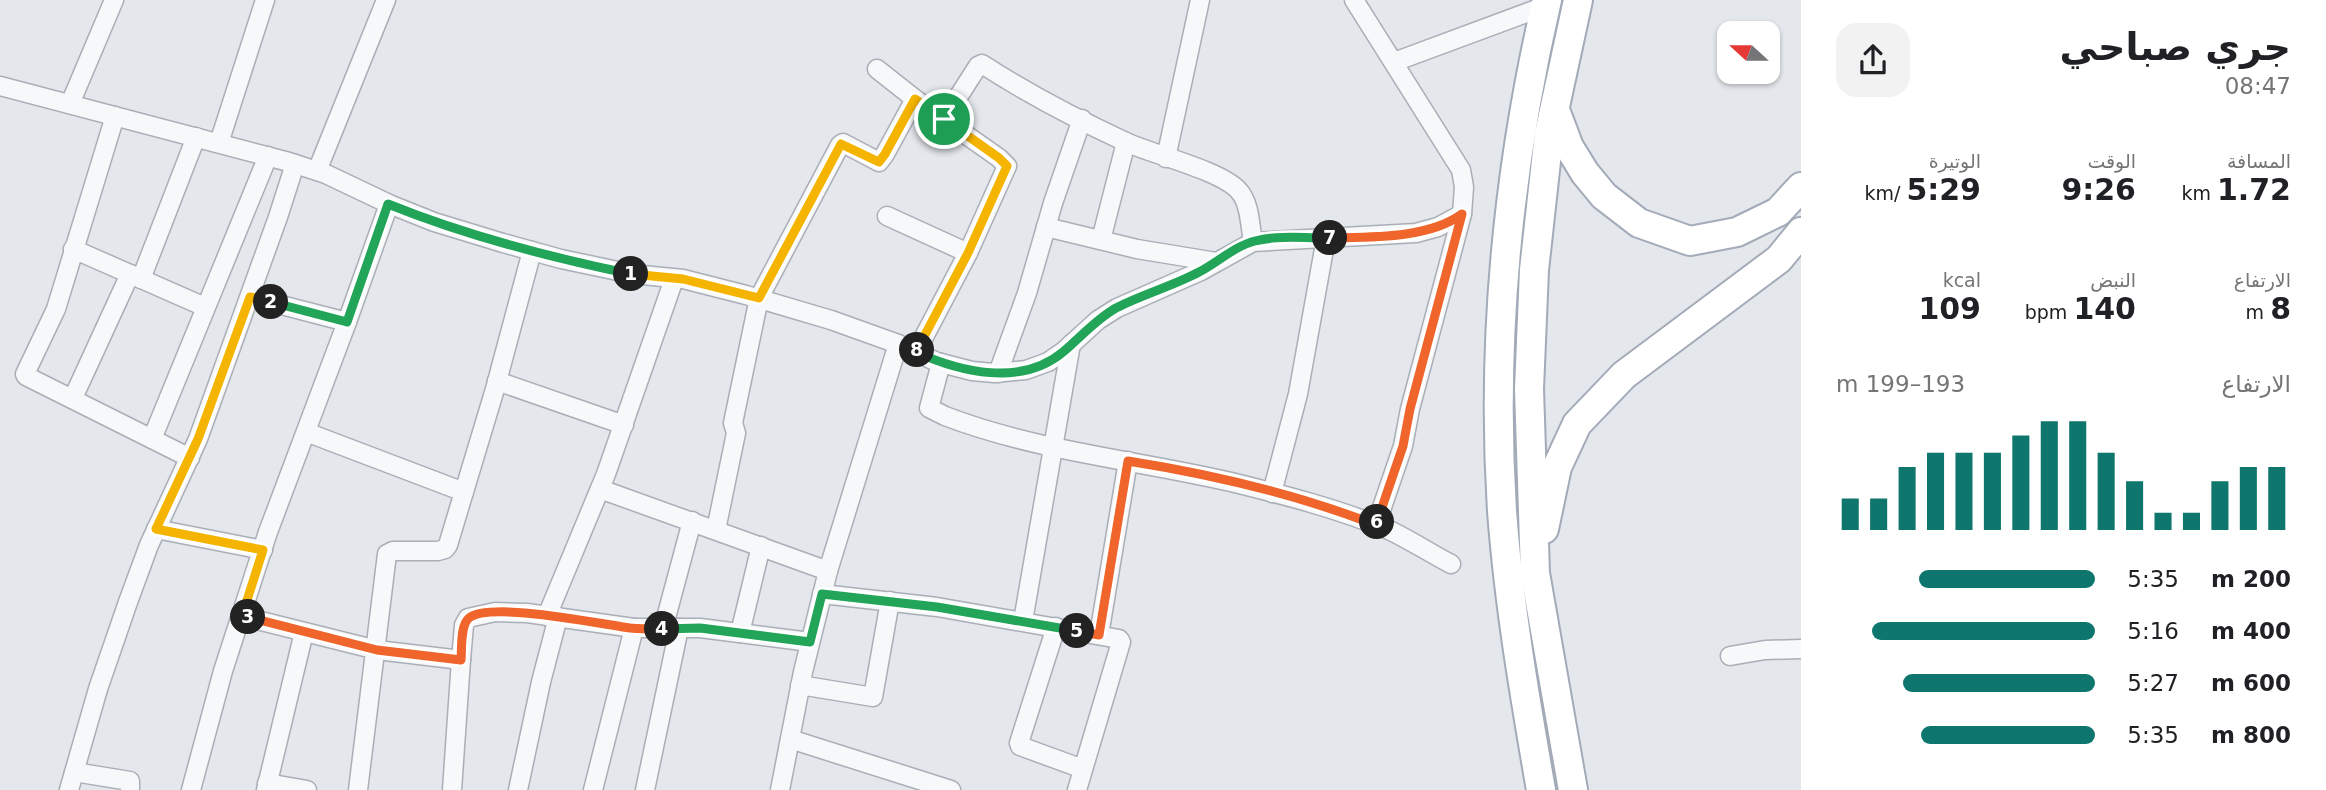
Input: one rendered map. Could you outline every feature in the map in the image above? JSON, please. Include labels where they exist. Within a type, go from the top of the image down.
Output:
[{"type":"main road","points":[[1573,790],[1535,573],[1530,448],[1531,330],[1539,214],[1549,134],[1578,0]]},
{"type":"main road","points":[[1541,790],[1507,572],[1502,511],[1499,390],[1503,281],[1509,212],[1526,97],[1546,3]]},
{"type":"main road","points":[[1556,110],[1569,147],[1604,196],[1639,223],[1690,241],[1737,232],[1778,212],[1801,187]]},
{"type":"main road","points":[[1535,573],[1557,467],[1577,424],[1623,374],[1779,259],[1801,232]]},
{"type":"street","points":[[70,104],[114,0]]},
{"type":"street","points":[[219,143],[265,0]]},
{"type":"street","points":[[317,171],[386,0]]},
{"type":"street","points":[[1166,158],[1200,0]]},
{"type":"street","points":[[1354,0],[1461,170],[1464,187],[1462,214],[1410,409],[1403,446],[1376,525]]},
{"type":"street","points":[[1394,62],[1546,3]]},
{"type":"street","points":[[944,119],[981,64],[1126,142],[1228,180],[1242,193],[1245,200],[1253,242]]},
{"type":"street","points":[[877,69],[1007,166],[968,253],[916,352]]},
{"type":"street","points":[[0,86],[295,164],[434,222],[531,251],[632,274],[674,279],[759,298],[898,344],[941,363],[972,371],[998,373],[1040,366],[1057,356],[1098,320],[1117,308],[1201,271],[1253,242],[1416,233],[1438,227],[1462,214]]},
{"type":"street","points":[[716,530],[736,433],[733,424],[759,298],[840,145],[843,143],[879,162],[915,99]]},
{"type":"street","points":[[115,116],[52,318],[25,373],[26,376],[190,458]]},
{"type":"street","points":[[998,373],[1027,293],[1082,119]]},
{"type":"street","points":[[73,398],[136,277],[196,137]]},
{"type":"street","points":[[1101,240],[1126,142]]},
{"type":"street","points":[[152,439],[268,156]]},
{"type":"street","points":[[69,790],[98,689],[128,602],[156,529],[190,458],[250,297],[295,164]]},
{"type":"street","points":[[191,790],[223,671],[263,550],[388,204]]},
{"type":"street","points":[[887,216],[968,253]]},
{"type":"street","points":[[1046,227],[1216,262]]},
{"type":"street","points":[[1272,493],[1298,394],[1326,238]]},
{"type":"street","points":[[73,249],[205,307]]},
{"type":"street","points":[[358,790],[387,554],[391,551],[444,549],[453,530],[497,382],[531,251]]},
{"type":"street","points":[[518,790],[565,569],[600,489],[674,279]]},
{"type":"street","points":[[250,297],[347,322]]},
{"type":"street","points":[[780,790],[800,685],[828,571],[898,344]]},
{"type":"street","points":[[1023,621],[1071,344]]},
{"type":"street","points":[[941,363],[929,404],[931,410],[961,422],[1052,446],[1272,493],[1355,517],[1451,564]]},
{"type":"street","points":[[497,382],[624,425]]},
{"type":"street","points":[[306,432],[464,492]]},
{"type":"street","points":[[1099,635],[1128,461]]},
{"type":"street","points":[[600,489],[828,571]]},
{"type":"street","points":[[645,790],[692,521]]},
{"type":"street","points":[[156,529],[263,550]]},
{"type":"street","points":[[740,633],[761,546]]},
{"type":"street","points":[[822,594],[890,601],[1117,638],[1121,642],[1077,790]]},
{"type":"street","points":[[800,685],[873,697],[890,601]]},
{"type":"street","points":[[452,790],[464,625],[468,618],[495,612],[634,628],[740,633],[810,642]]},
{"type":"street","points":[[242,616],[377,650],[461,660]]},
{"type":"street","points":[[1056,627],[1019,743],[1020,746],[1083,769]]},
{"type":"street","points":[[593,790],[634,628]]},
{"type":"street","points":[[304,632],[267,786],[307,790]]},
{"type":"street","points":[[1730,656],[1765,650],[1801,649]]},
{"type":"street","points":[[790,739],[909,783],[951,790]]},
{"type":"street","points":[[74,772],[130,781],[130,790]]},
{"type":"route","points":[[915,99],[944,119],[1007,166],[968,253],[916,352],[937,362],[972,371],[994,373],[1040,366],[1064,351],[1077,337],[1117,308],[1201,271],[1245,244],[1261,240],[1416,233],[1438,227],[1462,214],[1410,409],[1403,446],[1376,525],[1231,482],[1128,461],[1099,635],[937,607],[822,594],[810,642],[700,628],[634,628],[527,613],[495,612],[468,618],[464,625],[461,660],[377,650],[242,616],[263,550],[156,529],[198,439],[250,297],[347,322],[388,204],[434,222],[561,259],[632,274],[683,279],[759,298],[841,144],[879,162],[915,99]]}]
